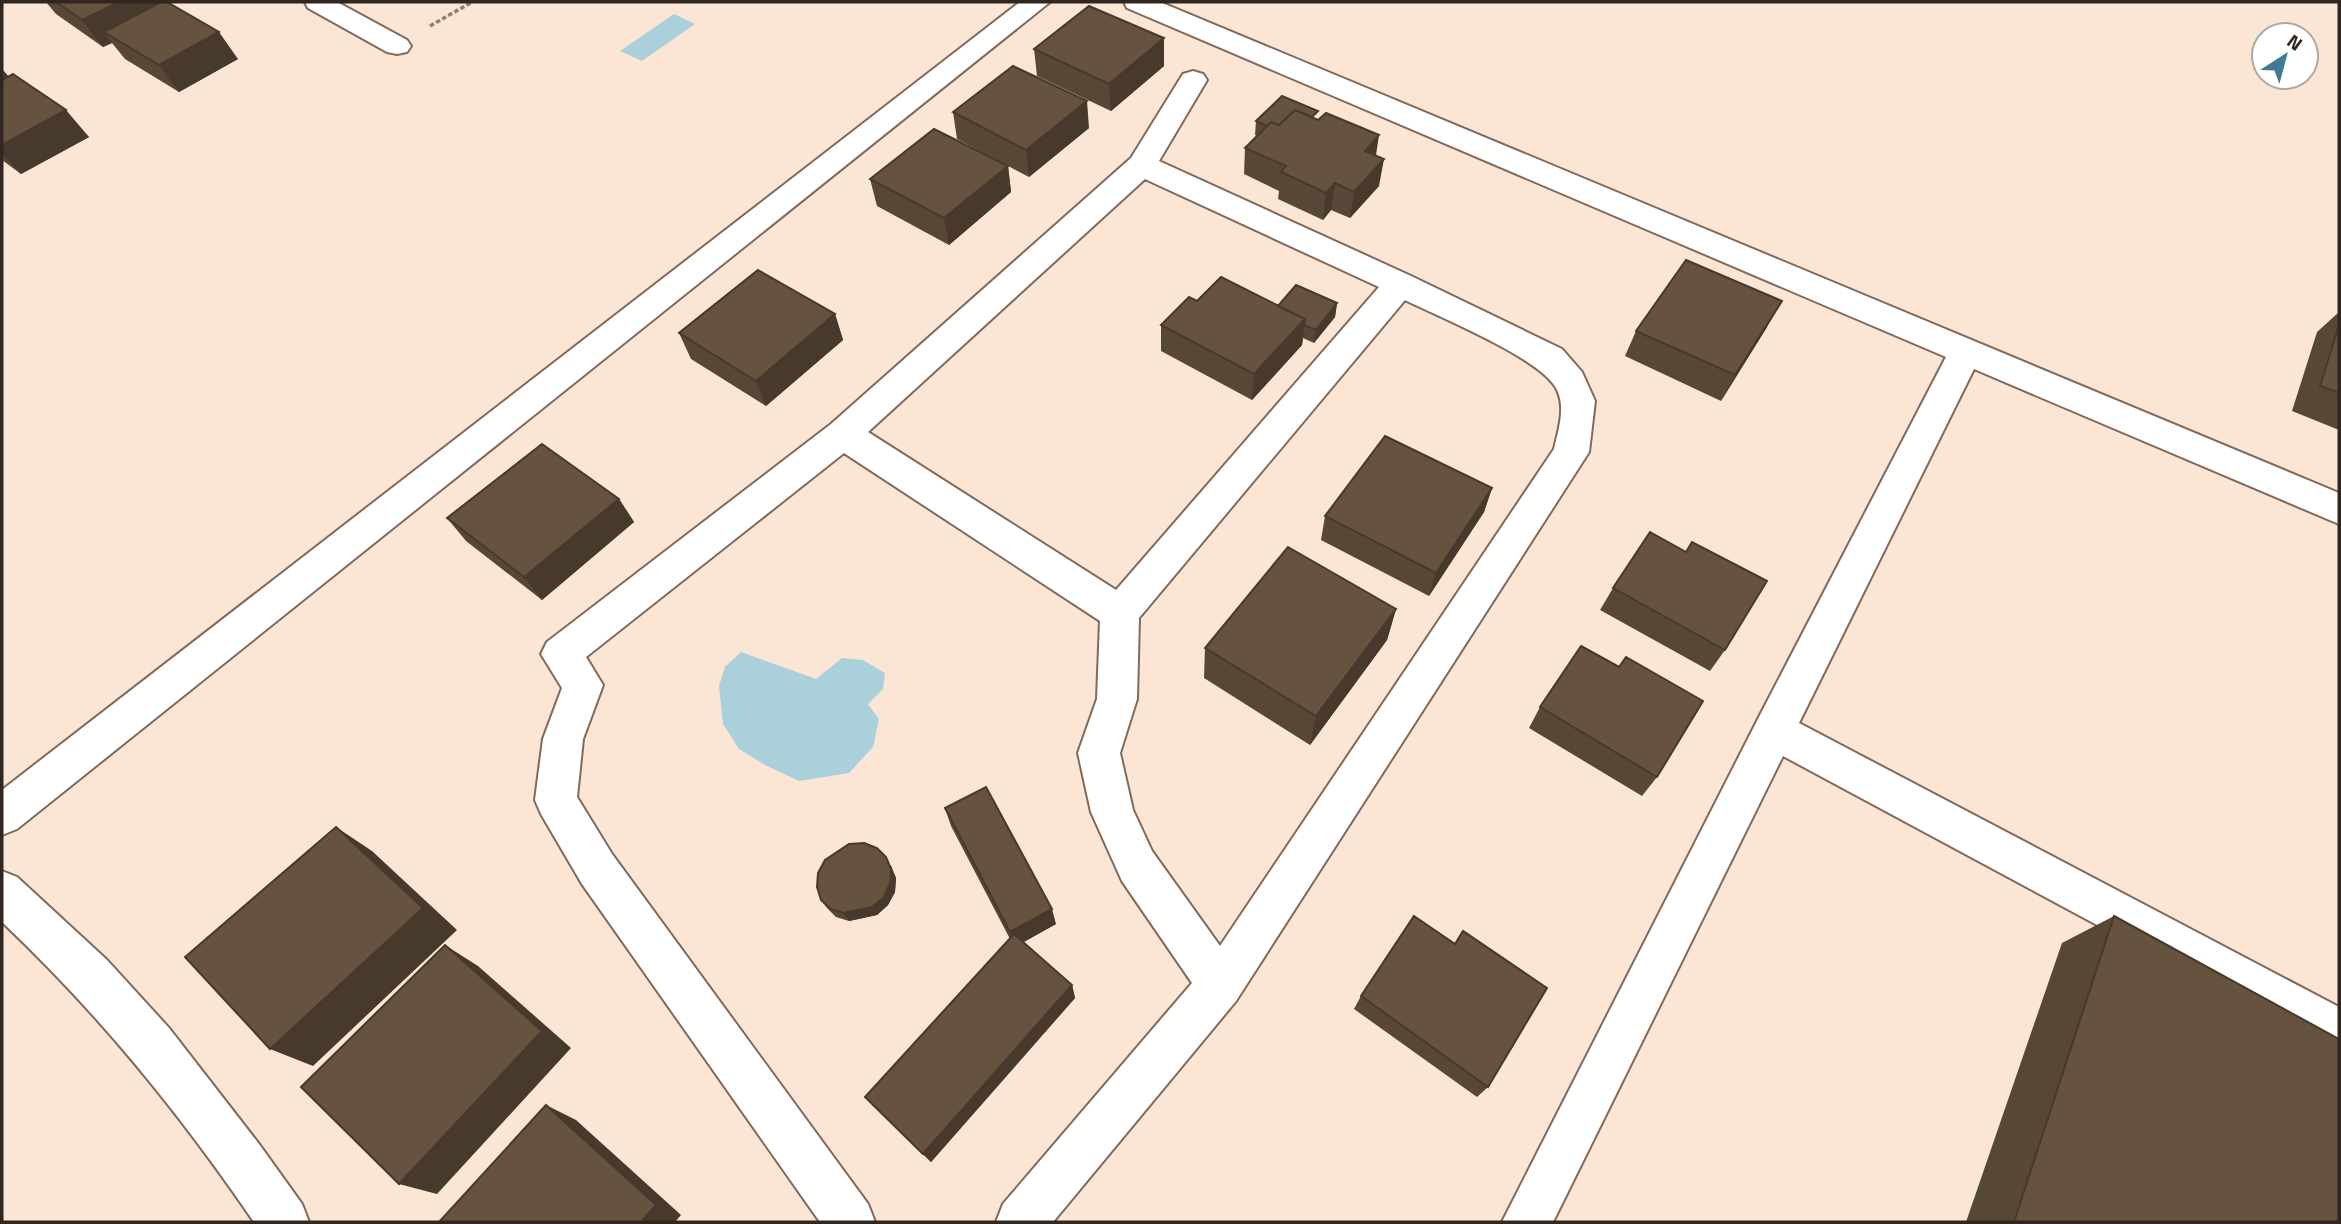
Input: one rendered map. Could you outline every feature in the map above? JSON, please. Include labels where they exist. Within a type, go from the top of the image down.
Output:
[{"type":"street","points":[[318,2],[397,46]]},
{"type":"street","points":[[2,815],[1037,2]]},
{"type":"street","points":[[1138,2],[2339,509]]},
{"type":"street","points":[[850,1222],[597,869],[556,800],[563,739],[583,685],[561,654],[843,434],[1143,165],[1193,80]]},
{"type":"street","points":[[1021,1222],[1220,985],[1571,452],[1581,409],[1565,372],[1550,358],[1400,284],[1143,165]]},
{"type":"street","points":[[1220,985],[1138,866],[1112,812],[1099,753],[1117,699],[1120,613],[1400,284]]},
{"type":"street","points":[[1527,1222],[1966,352]]},
{"type":"street","points":[[843,434],[1120,613]]},
{"type":"street","points":[[1773,730],[2339,1032]]},
{"type":"street","points":[[2,892],[102,986],[156,1047],[227,1139],[284,1222]]},
{"type":"water","points":[[674,14],[695,24],[642,61],[620,51]]},
{"type":"water","points":[[741,652],[816,679],[842,658],[863,660],[885,673],[883,689],[868,704],[879,719],[873,747],[849,773],[799,781],[739,749],[723,724],[719,686],[725,667]]},
{"type":"building","points":[[56,2],[119,2],[82,20]]},
{"type":"building","points":[[161,2],[167,2],[219,32],[159,65],[104,32]]},
{"type":"building","points":[[1089,6],[1164,38],[1109,84],[1034,49]]},
{"type":"building","points":[[1013,66],[1087,101],[1026,150],[953,112]]},
{"type":"building","points":[[13,74],[66,110],[2,145],[2,80]]},
{"type":"building","points":[[1282,96],[1318,111],[1312,117],[1295,110],[1279,125],[1271,122],[1267,126],[1256,121]]},
{"type":"building","points":[[1295,110],[1318,120],[1326,113],[1379,135],[1365,151],[1384,159],[1354,192],[1335,183],[1326,193],[1281,172],[1286,166],[1245,148],[1271,122],[1279,125]]},
{"type":"building","points":[[934,129],[1008,166],[944,218],[870,179]]},
{"type":"building","points":[[1686,260],[1782,301],[1735,375],[1636,331]]},
{"type":"building","points":[[758,270],[835,314],[756,381],[679,333]]},
{"type":"building","points":[[1221,277],[1305,319],[1254,374],[1161,325],[1189,297],[1197,301]]},
{"type":"building","points":[[1296,285],[1337,303],[1316,330],[1304,325],[1305,319],[1278,306]]},
{"type":"building","points":[[2339,325],[2339,393],[2320,386]]},
{"type":"building","points":[[1385,436],[1492,488],[1436,573],[1325,516]]},
{"type":"building","points":[[542,444],[619,499],[524,577],[447,518]]},
{"type":"building","points":[[1650,532],[1686,552],[1692,542],[1767,581],[1725,650],[1613,588]]},
{"type":"building","points":[[1288,547],[1396,609],[1316,716],[1205,648]]},
{"type":"building","points":[[1581,646],[1619,667],[1626,657],[1703,701],[1657,777],[1540,707]]},
{"type":"building","points":[[986,787],[1052,909],[1010,932],[945,808]]},
{"type":"building","points":[[336,827],[423,908],[270,1049],[185,957]]},
{"type":"building","points":[[864,843],[877,848],[886,857],[891,869],[890,883],[884,897],[872,907],[844,913],[831,909],[821,900],[817,887],[818,873],[825,860],[849,844]]},
{"type":"building","points":[[1414,916],[1455,944],[1463,931],[1547,988],[1488,1087],[1361,996]]},
{"type":"building","points":[[2114,916],[2339,1039],[2339,1222],[2014,1222]]},
{"type":"building","points":[[1014,934],[1072,985],[923,1154],[865,1097]]},
{"type":"building","points":[[445,945],[542,1031],[399,1184],[301,1087]]},
{"type":"building","points":[[546,1105],[656,1205],[641,1222],[439,1222]]}]
